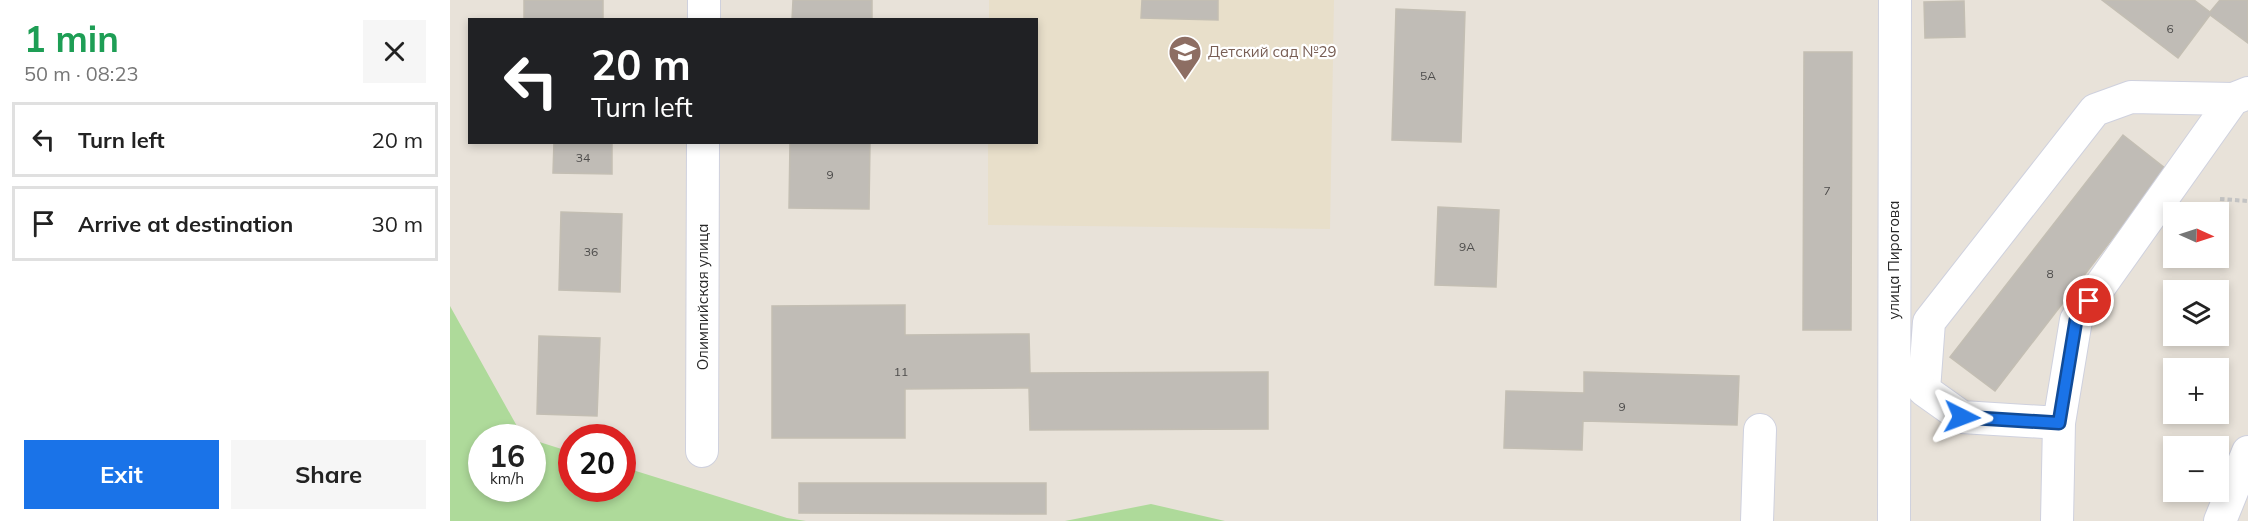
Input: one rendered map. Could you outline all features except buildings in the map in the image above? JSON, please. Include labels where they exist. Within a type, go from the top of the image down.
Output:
[{"type":"street","points":[[704,0],[704,18]]},
{"type":"street","name":"улица Пирогова","points":[[1894,521],[1895,0]]},
{"type":"street","points":[[2059,423],[1962,417],[1924,390],[1929,322],[2096,110],[2131,97],[2240,96]]},
{"type":"street","points":[[2057,521],[2059,423],[2076,320],[2240,96]]},
{"type":"street","name":"Олимпийская улица","points":[[702,451],[703,144]]},
{"type":"street","points":[[1757,521],[1760,430]]},
{"type":"street","points":[[2220,521],[2248,452]]},
{"type":"path","points":[[2220,199],[2248,201]]},
{"type":"shaded area","name":"Детский сад №29","points":[[989,0],[1334,0],[1330,229],[988,225],[988,144],[1038,144],[1038,18],[989,18]]},
{"type":"green space","points":[[450,306],[516,424],[468,424],[468,502],[546,502],[546,444],[558,448],[558,502],[636,502],[636,471],[787,518],[806,521],[450,521]]},
{"type":"green space","points":[[1151,504],[1225,521],[1065,521]]},
{"type":"place","name":"Детский сад №29","points":[[1185,81]]},
{"type":"route","points":[[1962,417],[2059,423],[2076,320],[2089,301]]}]
